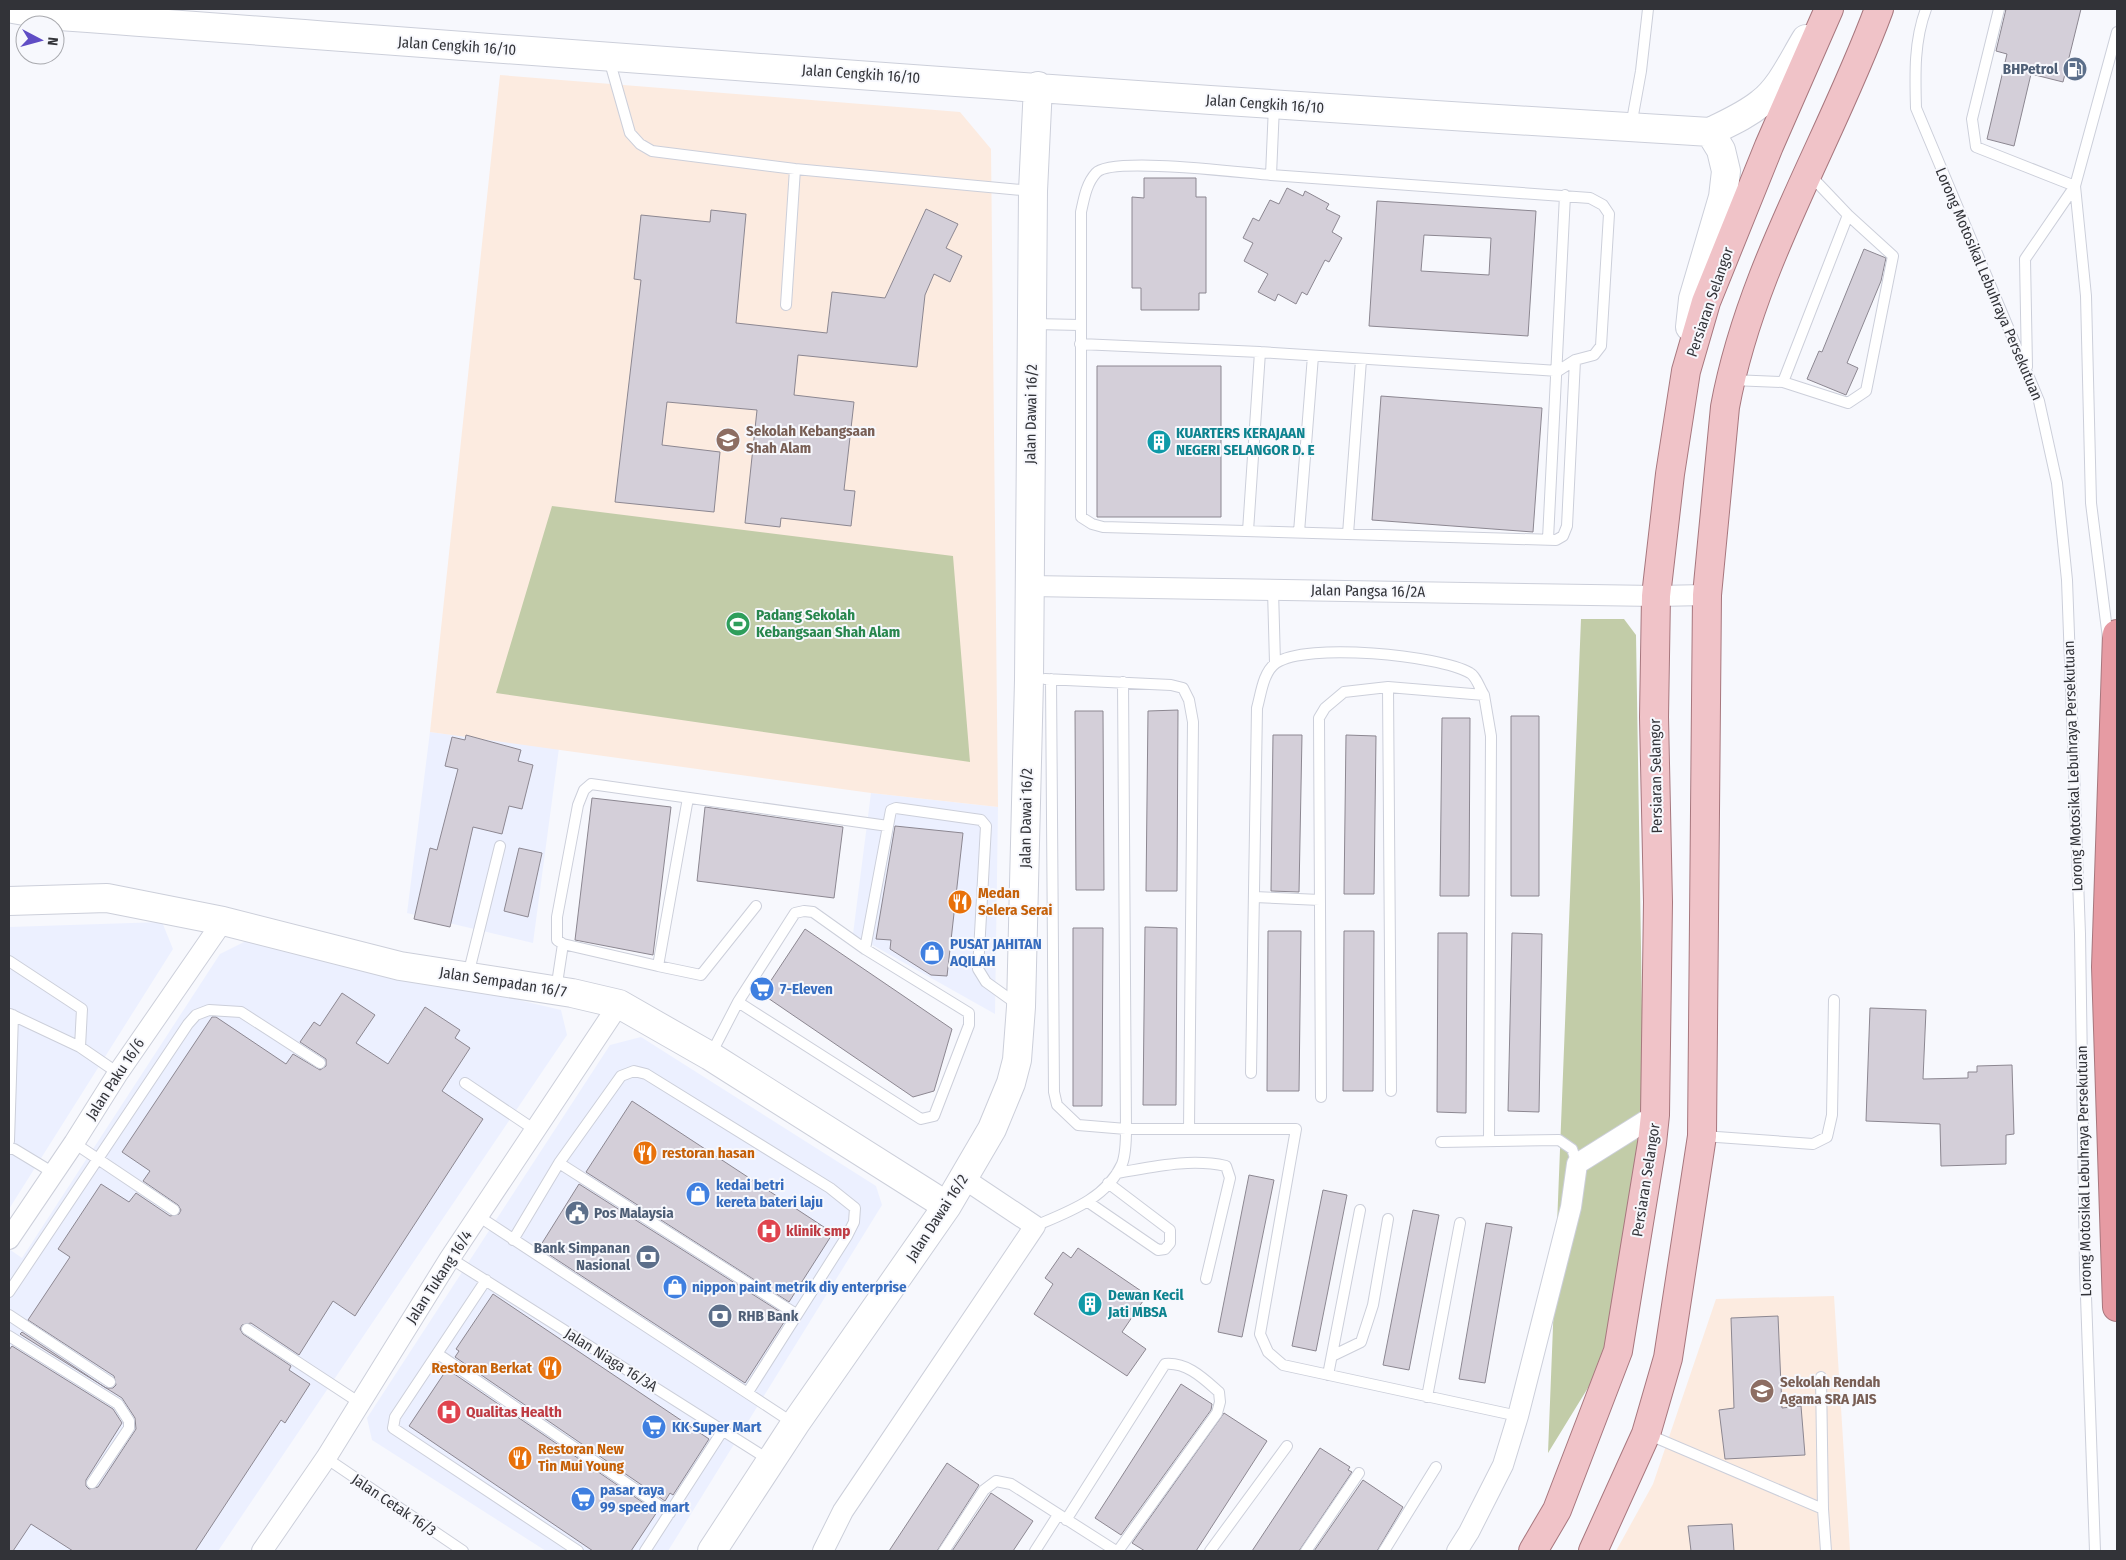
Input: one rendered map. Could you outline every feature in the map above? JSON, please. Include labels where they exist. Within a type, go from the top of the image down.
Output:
[{"type":"highway","points":[[2117,634],[2106,967],[2117,1307]]},
{"type":"main road","name":"Persiaran Selangor","points":[[1533,1551],[1557,1510],[1618,1351],[1656,1115],[1658,902],[1654,717],[1656,596],[1670,474],[1686,371],[1706,302],[1829,9]]},
{"type":"main road","points":[[1593,1551],[1608,1522],[1646,1434],[1668,1358],[1702,1136],[1707,595],[1724,407],[1745,325],[1808,172],[1880,9]]},
{"type":"street","name":"Jalan Cengkih 16/10","points":[[13,9],[47,15],[1038,86],[1274,106],[1710,132]]},
{"type":"street","points":[[1686,371],[1693,299],[1723,197],[1726,171],[1721,150],[1710,132],[1740,118],[1763,102],[1784,76],[1824,9]]},
{"type":"street","name":"Jalan Dawai 16/2","points":[[712,1551],[772,1461],[794,1424],[947,1206],[992,1129],[1011,1083],[1017,1060],[1040,679],[1029,586],[1033,191],[1038,86]]},
{"type":"street","name":"Jalan Pangsa 16/2A","points":[[1029,586],[1656,596],[1707,595]]},
{"type":"street","name":"Jalan Sempadan 16/7","points":[[9,901],[107,898],[223,921],[400,966],[556,990],[619,1004],[710,1056],[947,1206]]},
{"type":"street","name":"Jalan Paku 16/6","points":[[11,1231],[74,1143],[118,1072],[223,921]]},
{"type":"street","name":"Jalan Tukang 16/4","points":[[262,1551],[326,1458],[450,1258],[619,1004]]},
{"type":"street","points":[[1457,1551],[1469,1532],[1503,1465],[1518,1416],[1571,1207],[1578,1164],[1656,1115]]},
{"type":"street","points":[[823,1551],[843,1511],[1035,1226],[963,1178]]},
{"type":"lane","points":[[1631,127],[1641,71],[1648,9]]},
{"type":"lane","name":"Lorong Motosikal Lebuhraya Persekutuan","points":[[1926,9],[1919,27],[1915,66],[1916,108],[2039,401],[2057,483],[2067,580],[2080,934],[2086,1268],[2095,1551]]},
{"type":"lane","points":[[1999,9],[1972,119],[1976,147],[2075,186]]},
{"type":"lane","points":[[2027,372],[2025,258],[2075,186],[2117,32]]},
{"type":"lane","points":[[608,56],[630,133],[640,144],[652,151],[795,170],[1033,191]]},
{"type":"lane","points":[[1271,175],[1274,106]]},
{"type":"lane","points":[[1080,344],[1260,352],[1361,360],[1558,371],[1575,360],[1594,355],[1601,346],[1609,214],[1602,205],[1590,198],[1565,195],[1132,165],[1107,167],[1096,172],[1086,191],[1081,212],[1080,344],[1081,517],[1092,524],[1103,527],[1556,540],[1563,536],[1567,526],[1575,360]]},
{"type":"lane","points":[[786,304],[795,170]]},
{"type":"lane","points":[[1730,380],[1783,382],[1848,403],[1866,392],[1893,256],[1848,215],[1808,172]]},
{"type":"lane","points":[[2075,186],[2086,296],[2091,503],[2114,688]]},
{"type":"lane","points":[[1548,539],[1558,371],[1565,195]]},
{"type":"lane","points":[[1783,382],[1848,215]]},
{"type":"lane","points":[[1032,324],[1080,325]]},
{"type":"lane","points":[[1248,531],[1260,352]]},
{"type":"lane","points":[[1299,532],[1313,356]]},
{"type":"lane","points":[[1348,534],[1361,360]]},
{"type":"lane","points":[[1273,590],[1276,663]]},
{"type":"lane","points":[[1251,1073],[1257,708],[1266,676],[1276,663],[1320,652],[1388,655],[1452,664],[1473,674],[1484,695],[1492,736],[1489,1141]]},
{"type":"lane","points":[[1189,1129],[1193,722],[1189,700],[1183,688],[1171,685],[1040,679],[1054,1092],[1057,1105],[1078,1125],[1126,1129],[1189,1129],[1296,1129],[1260,1334],[1268,1352],[1284,1365],[1518,1416]]},
{"type":"lane","points":[[1035,1226],[1088,1202],[1108,1184],[1123,1162],[1126,1129],[1123,682]]},
{"type":"lane","points":[[1321,1098],[1319,718],[1325,708],[1344,692],[1388,687],[1484,695]]},
{"type":"lane","points":[[1388,687],[1390,1091]]},
{"type":"lane","points":[[756,906],[701,974],[564,944],[557,940],[557,917],[578,805],[584,790],[591,784],[888,826]]},
{"type":"lane","points":[[658,966],[688,798]]},
{"type":"lane","points":[[865,949],[891,810],[896,808],[981,820],[986,826],[978,969],[986,982],[1021,1007]]},
{"type":"lane","points":[[468,976],[500,846]]},
{"type":"lane","points":[[1254,897],[1320,900]]},
{"type":"lane","points":[[710,1056],[738,1002],[795,913],[804,911],[813,912],[865,949],[969,1013],[969,1025],[934,1116],[922,1119],[738,1002]]},
{"type":"lane","points":[[556,990],[564,944]]},
{"type":"lane","points":[[9,961],[82,1009],[80,1047]]},
{"type":"lane","points":[[1702,1136],[1814,1144],[1827,1137],[1832,1114],[1834,1000]]},
{"type":"lane","points":[[9,1292],[188,1024],[196,1016],[209,1010],[241,1012],[320,1063]]},
{"type":"lane","points":[[9,1141],[11,1014],[80,1047],[118,1072]]},
{"type":"lane","points":[[513,1240],[559,1163],[621,1076],[634,1071],[646,1074],[830,1188],[855,1208],[854,1222],[748,1392]]},
{"type":"lane","points":[[465,1082],[535,1130]]},
{"type":"lane","points":[[1441,1142],[1559,1140],[1572,1149],[1578,1164]]},
{"type":"lane","points":[[74,1143],[174,1210]]},
{"type":"lane","points":[[9,1149],[14,1149],[52,1172]]},
{"type":"lane","points":[[1117,1172],[1185,1162],[1207,1162],[1226,1166],[1230,1178],[1206,1279]]},
{"type":"lane","points":[[559,1163],[796,1314]]},
{"type":"lane","points":[[1088,1202],[1158,1250],[1165,1249],[1170,1243],[1170,1230],[1108,1184]]},
{"type":"lane","points":[[1328,1375],[1360,1210]]},
{"type":"lane","points":[[478,1216],[794,1424]]},
{"type":"lane","points":[[1332,1356],[1361,1342],[1373,1305],[1388,1219]]},
{"type":"lane","points":[[1427,1396],[1460,1223]]},
{"type":"lane","name":"Jalan Niaga 16/3A","points":[[450,1258],[772,1461]]},
{"type":"lane","points":[[486,1280],[394,1417],[393,1428],[578,1551]]},
{"type":"lane","points":[[9,1315],[110,1382]]},
{"type":"lane","points":[[247,1329],[360,1403]]},
{"type":"lane","points":[[9,1336],[118,1404],[125,1414],[129,1428],[92,1483]]},
{"type":"lane","points":[[438,1354],[670,1513]]},
{"type":"lane","points":[[944,1551],[984,1490],[996,1481],[1011,1484],[1062,1517],[1117,1551],[1217,1413],[1220,1402],[1218,1392],[1201,1376],[1180,1364],[1165,1364],[1062,1517],[1035,1551]]},
{"type":"lane","points":[[1821,1377],[1823,1508],[1826,1551]]},
{"type":"lane","points":[[645,1551],[723,1430]]},
{"type":"lane","points":[[1646,1434],[1823,1508]]},
{"type":"lane","points":[[1210,1551],[1287,1446]]},
{"type":"lane","name":"Jalan Cetak 16/3","points":[[326,1458],[463,1551]]},
{"type":"lane","points":[[1384,1551],[1436,1467]]},
{"type":"lane","points":[[1306,1551],[1359,1473]]},
{"type":"shaded area","name":"Sekolah Kebangsaan Shah Alam","points":[[500,75],[960,112],[991,149],[998,807],[871,793],[430,732]]},
{"type":"shaded area","points":[[430,732],[559,748],[533,943],[407,913]]},
{"type":"shaded area","points":[[871,793],[998,807],[995,1014],[853,934]]},
{"type":"shaded area","points":[[162,922],[173,949],[9,1209],[9,927]]},
{"type":"shaded area","points":[[254,937],[561,1010],[567,1035],[218,1551],[9,1551],[9,1249],[22,1258],[220,954]]},
{"type":"shaded area","points":[[641,1037],[876,1186],[882,1205],[668,1551],[546,1551],[372,1440],[367,1418],[610,1045]]},
{"type":"shaded area","name":"Sekolah Rendah Agama SRA JAIS","points":[[1834,1296],[1850,1551],[1616,1551],[1653,1484],[1716,1299]]},
{"type":"green space","name":"Padang Sekolah Kebangsaan Shah Alam","points":[[552,506],[953,556],[970,762],[496,693]]},
{"type":"green space","points":[[1581,619],[1624,619],[1636,635],[1644,1134],[1613,1347],[1548,1453]]},
{"type":"building","points":[[2006,9],[2081,9],[2063,82],[2031,74],[2014,146],[1987,139],[2007,54],[1996,51]]},
{"type":"building","points":[[1144,178],[1196,178],[1196,197],[1206,197],[1206,293],[1199,293],[1199,310],[1141,310],[1141,288],[1132,288],[1132,197],[1144,198]]},
{"type":"building","points":[[1287,188],[1303,196],[1305,191],[1329,204],[1326,209],[1340,216],[1332,232],[1342,238],[1329,262],[1325,260],[1307,295],[1302,292],[1296,304],[1278,294],[1275,301],[1258,292],[1268,274],[1244,261],[1253,243],[1243,238],[1253,218],[1259,221],[1270,200],[1279,204]]},
{"type":"building","points":[[1377,201],[1536,211],[1528,336],[1369,326]],"holes":[[[1424,235],[1491,238],[1489,275],[1421,271]]]},
{"type":"building","points":[[926,209],[958,224],[946,248],[962,256],[950,282],[934,274],[925,295],[917,367],[798,355],[794,395],[854,402],[844,490],[855,491],[851,526],[781,518],[780,527],[745,523],[757,410],[667,402],[662,445],[720,452],[714,512],[615,502],[641,280],[634,279],[641,215],[710,222],[711,210],[746,214],[736,323],[827,333],[832,292],[885,298]]},
{"type":"building","points":[[1864,249],[1886,258],[1881,281],[1847,363],[1858,368],[1846,395],[1807,379],[1819,351],[1822,352]]},
{"type":"building","name":"KUARTERS KERAJAAN NEGERI SELANGOR D. E","points":[[1097,366],[1221,366],[1221,517],[1097,517]]},
{"type":"building","points":[[1381,396],[1542,408],[1533,532],[1372,520]]},
{"type":"building","points":[[1178,710],[1177,891],[1146,891],[1148,711]]},
{"type":"building","points":[[1075,711],[1103,711],[1104,890],[1076,890]]},
{"type":"building","points":[[1511,716],[1539,716],[1539,896],[1511,896]]},
{"type":"building","points":[[1442,718],[1470,718],[1469,896],[1440,896]]},
{"type":"building","points":[[466,735],[521,750],[518,761],[533,765],[522,809],[509,806],[502,834],[473,827],[450,927],[414,919],[430,848],[437,850],[458,769],[445,766],[452,737],[465,740]]},
{"type":"building","points":[[1273,735],[1302,735],[1299,892],[1271,891]]},
{"type":"building","points":[[1346,735],[1376,736],[1374,894],[1344,894]]},
{"type":"building","points":[[592,798],[671,807],[653,955],[575,940]]},
{"type":"building","points":[[705,807],[843,827],[834,898],[697,881]]},
{"type":"building","points":[[895,826],[963,833],[947,976],[931,975],[890,949],[891,940],[876,939]]},
{"type":"building","points":[[519,848],[542,853],[528,917],[504,911]]},
{"type":"building","points":[[1145,927],[1177,928],[1176,1105],[1143,1105]]},
{"type":"building","points":[[1073,928],[1103,928],[1102,1106],[1073,1106]]},
{"type":"building","points":[[805,929],[952,1029],[934,1091],[913,1097],[762,994]]},
{"type":"building","points":[[1268,931],[1301,931],[1299,1091],[1267,1091]]},
{"type":"building","points":[[1344,931],[1374,931],[1373,1091],[1343,1091]]},
{"type":"building","points":[[1438,933],[1467,933],[1466,1113],[1437,1112]]},
{"type":"building","points":[[1512,933],[1542,934],[1539,1112],[1508,1111]]},
{"type":"building","points":[[342,993],[375,1015],[356,1043],[388,1064],[425,1007],[460,1030],[455,1038],[470,1048],[442,1091],[483,1119],[355,1316],[333,1301],[299,1355],[251,1323],[242,1325],[240,1329],[243,1334],[291,1366],[289,1370],[310,1384],[285,1423],[281,1420],[195,1551],[73,1551],[31,1524],[13,1551],[9,1551],[9,1350],[12,1346],[113,1409],[122,1423],[86,1480],[86,1486],[89,1489],[98,1487],[136,1429],[135,1418],[122,1398],[106,1388],[113,1388],[116,1385],[114,1376],[28,1320],[70,1257],[58,1249],[101,1184],[129,1202],[136,1193],[170,1216],[179,1214],[181,1210],[178,1205],[143,1181],[150,1171],[122,1152],[212,1017],[216,1017],[286,1064],[293,1054],[320,1070],[326,1066],[326,1059],[300,1042],[314,1022],[320,1026]]},
{"type":"building","points":[[1870,1008],[1926,1010],[1923,1079],[1968,1078],[1968,1072],[1977,1072],[1977,1066],[2012,1065],[2014,1134],[2006,1135],[2006,1164],[1941,1166],[1940,1124],[1866,1121]]},
{"type":"building","points":[[632,1101],[833,1233],[789,1302],[586,1172]]},
{"type":"building","points":[[1249,1175],[1274,1180],[1242,1337],[1218,1332]]},
{"type":"building","points":[[579,1184],[782,1313],[781,1315],[786,1319],[745,1383],[539,1248]]},
{"type":"building","points":[[1323,1190],[1347,1195],[1316,1351],[1292,1346]]},
{"type":"building","points":[[1413,1210],[1439,1215],[1409,1370],[1383,1365]]},
{"type":"building","points":[[1486,1223],[1512,1227],[1485,1383],[1459,1379]]},
{"type":"building","name":"Dewan Kecil Jati MBSA","points":[[1078,1248],[1147,1295],[1122,1332],[1146,1349],[1127,1376],[1034,1314],[1053,1284],[1045,1278],[1063,1252],[1071,1258]]},
{"type":"building","points":[[493,1294],[709,1439],[673,1495],[670,1493],[665,1501],[455,1357],[459,1351],[456,1349]]},
{"type":"building","points":[[1778,1316],[1782,1408],[1801,1406],[1805,1455],[1725,1459],[1719,1410],[1734,1408],[1731,1318]]},
{"type":"building","points":[[22,1332],[105,1387],[20,1334]]},
{"type":"building","points":[[447,1369],[657,1512],[631,1551],[593,1551],[409,1426]]},
{"type":"building","points":[[1181,1384],[1212,1404],[1211,1410],[1121,1535],[1095,1518]]},
{"type":"building","points":[[1224,1413],[1267,1441],[1196,1551],[1145,1551],[1132,1543]]},
{"type":"building","points":[[1320,1448],[1350,1467],[1348,1470],[1352,1472],[1299,1551],[1252,1551]]},
{"type":"building","points":[[947,1463],[979,1485],[937,1551],[889,1551]]},
{"type":"building","points":[[1363,1480],[1403,1507],[1377,1551],[1314,1551]]},
{"type":"building","points":[[991,1493],[1033,1521],[1013,1551],[952,1551]]},
{"type":"building","points":[[1732,1524],[1734,1551],[1691,1551],[1688,1526]]},
{"type":"place","name":"BHPetrol","points":[[2075,69]]},
{"type":"place","name":"Sekolah Kebangsaan Shah Alam","points":[[728,440]]},
{"type":"place","name":"KUARTERS KERAJAAN NEGERI SELANGOR D. E","points":[[1159,442]]},
{"type":"place","name":"Padang Sekolah Kebangsaan Shah Alam","points":[[738,624]]},
{"type":"place","name":"Medan Selera Serai","points":[[960,902]]},
{"type":"place","name":"PUSAT JAHITAN AQILAH","points":[[932,953]]},
{"type":"place","name":"7-Eleven","points":[[762,989]]},
{"type":"place","name":"restoran hasan","points":[[645,1153]]},
{"type":"place","name":"kedai betri kereta bateri laju","points":[[698,1194]]},
{"type":"place","name":"Pos Malaysia","points":[[577,1213]]},
{"type":"place","name":"klinik smp","points":[[769,1231]]},
{"type":"place","name":"Bank Simpanan Nasional","points":[[648,1257]]},
{"type":"place","name":"nippon paint metrik diy enterprise","points":[[675,1287]]},
{"type":"place","name":"Dewan Kecil Jati MBSA","points":[[1090,1304]]},
{"type":"place","name":"RHB Bank","points":[[720,1316]]},
{"type":"place","name":"Restoran Berkat","points":[[550,1368]]},
{"type":"place","name":"Sekolah Rendah Agama SRA JAIS","points":[[1762,1391]]},
{"type":"place","name":"Qualitas Health","points":[[449,1412]]},
{"type":"place","name":"KK Super Mart","points":[[654,1427]]},
{"type":"place","name":"Restoran New Tin Mui Young","points":[[520,1458]]},
{"type":"place","name":"pasar raya 99 speed mart","points":[[583,1499]]}]
